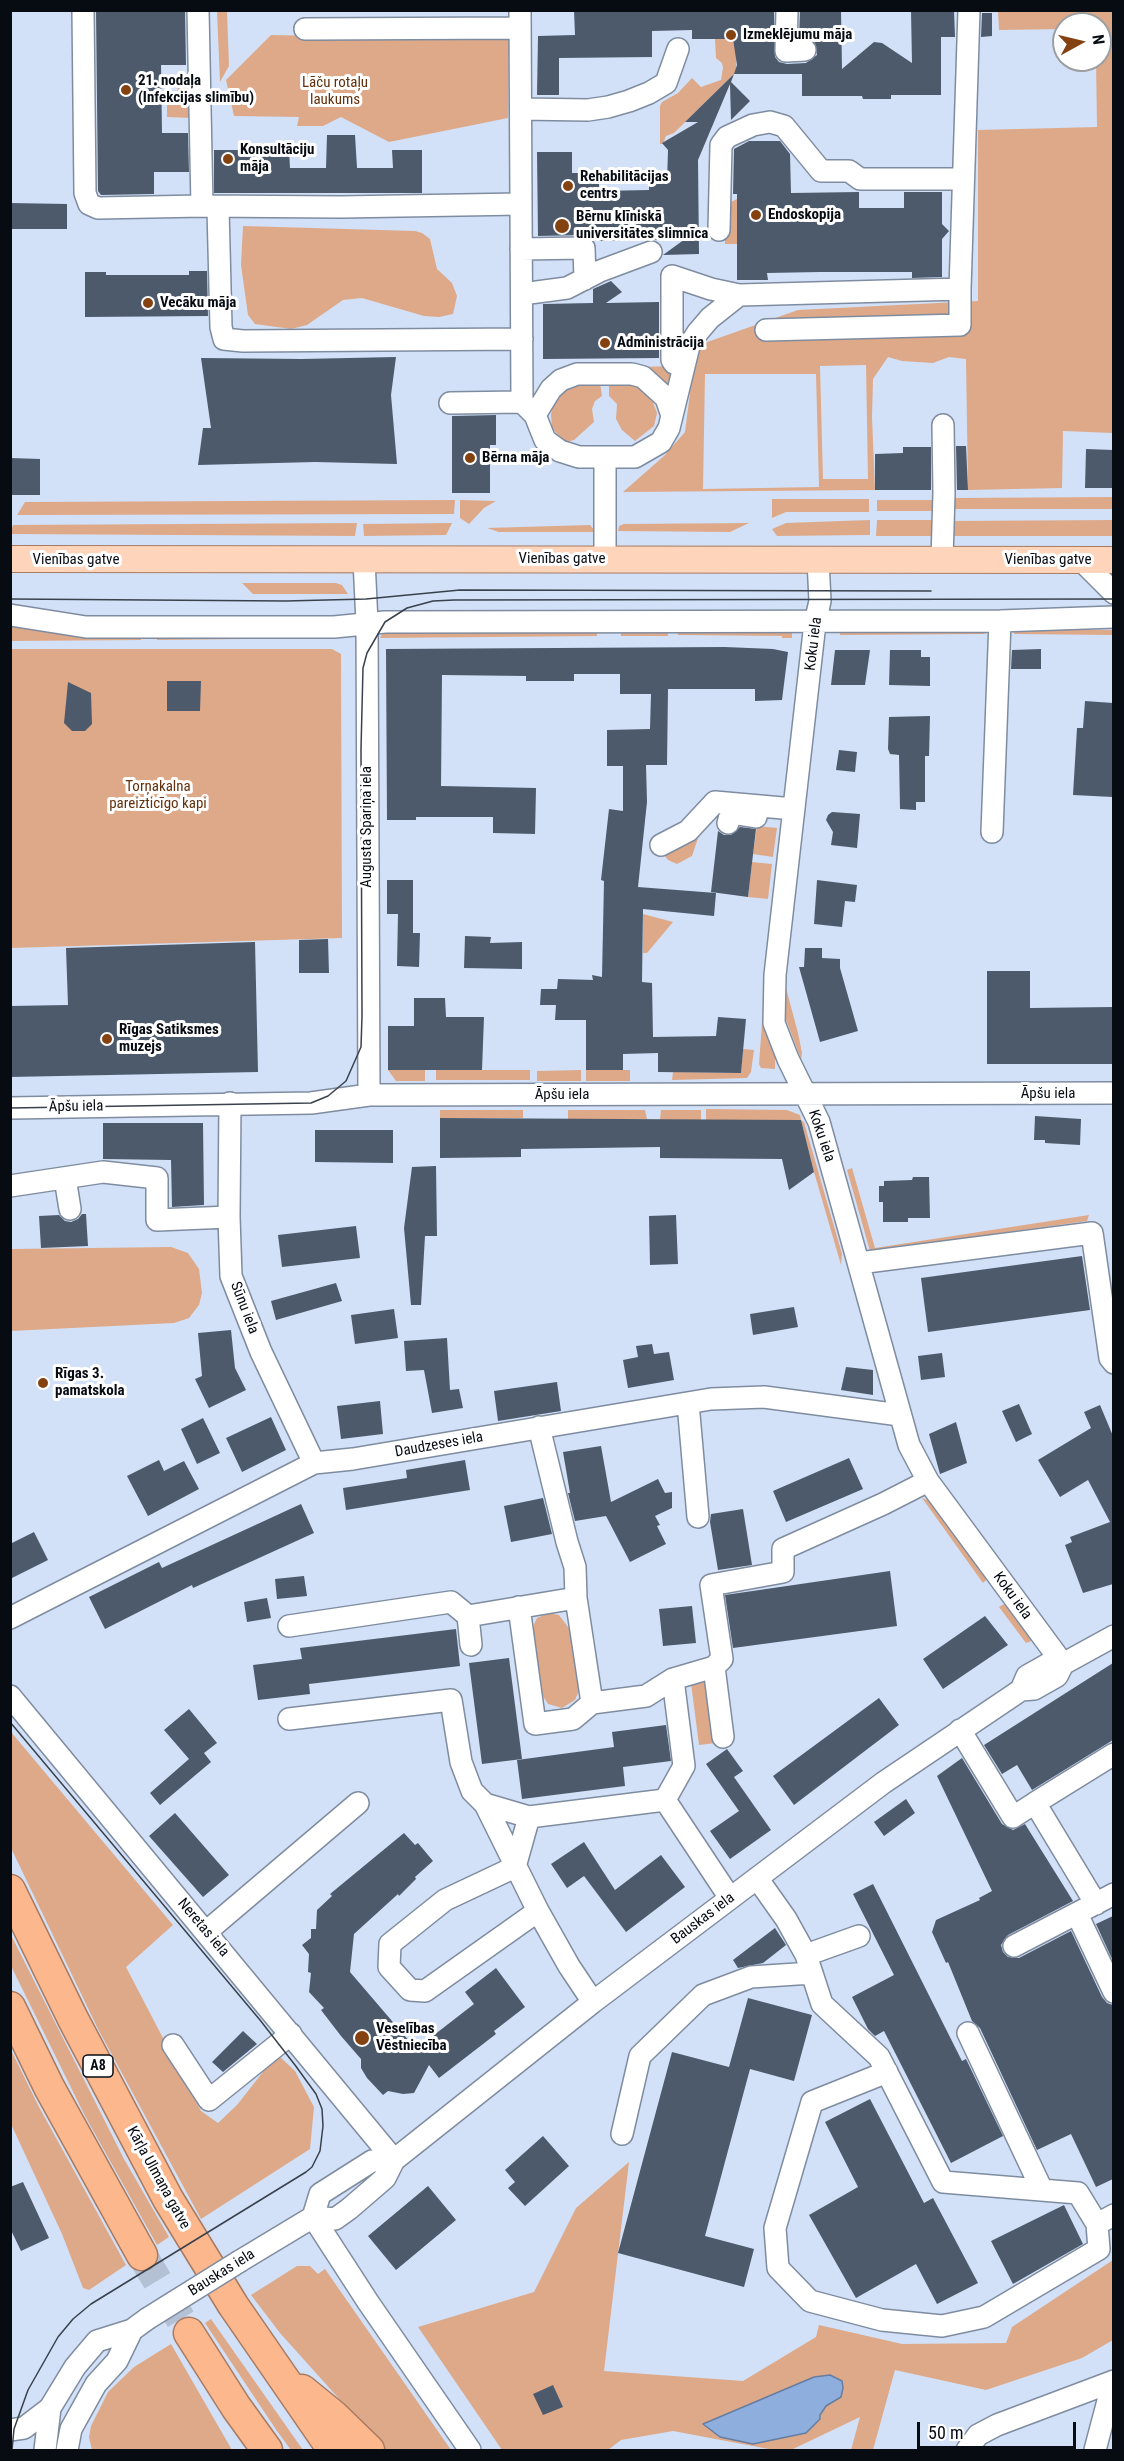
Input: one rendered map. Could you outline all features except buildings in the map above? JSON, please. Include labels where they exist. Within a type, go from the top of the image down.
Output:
[{"type":"highway","name":"Kārļa Ulmaņa gatve","points":[[10,1890],[73,2019],[168,2199],[233,2305],[333,2451]]},
{"type":"highway","points":[[10,2007],[49,2087],[142,2255]]},
{"type":"highway","points":[[189,2333],[267,2451]]},
{"type":"highway","points":[[278,2372],[334,2416],[369,2451]]},
{"type":"main road","name":"Vienības gatve","points":[[10,560],[1113,560]]},
{"type":"street","points":[[82,10],[85,193],[88,204],[98,208],[521,204]]},
{"type":"street","points":[[198,10],[210,207],[224,339],[243,341],[522,339]]},
{"type":"street","points":[[787,10],[786,51],[805,50]]},
{"type":"street","points":[[305,29],[520,19],[522,339],[529,408],[545,440],[560,452],[579,457],[605,459],[635,457],[661,442],[669,428],[689,346],[710,318],[739,295]]},
{"type":"street","points":[[766,330],[960,325],[963,179],[973,21]]},
{"type":"street","points":[[521,109],[588,110],[629,101],[666,83],[678,49]]},
{"type":"street","points":[[719,230],[721,144],[727,137],[753,124],[770,122],[784,126],[821,171],[849,171],[860,179],[963,179]]},
{"type":"street","points":[[521,249],[584,248],[585,279]]},
{"type":"street","points":[[522,294],[567,288],[651,252]]},
{"type":"street","points":[[684,364],[674,363],[672,360],[672,276],[711,289],[739,295],[960,289]]},
{"type":"street","points":[[450,403],[529,408],[561,380],[577,374],[632,374],[643,377],[666,398],[671,413]]},
{"type":"street","points":[[942,560],[943,425]]},
{"type":"street","points":[[605,459],[605,559]]},
{"type":"street","name":"Augusta Spariņa iela","points":[[364,560],[367,623],[369,1095]]},
{"type":"street","name":"Koku iela","points":[[818,560],[820,601],[815,623],[775,975],[774,1023],[788,1059],[819,1122],[909,1445],[928,1481],[1063,1664]]},
{"type":"street","points":[[1081,560],[1113,593]]},
{"type":"street","points":[[10,615],[86,627],[334,627],[385,622],[815,623],[1113,617]]},
{"type":"street","points":[[992,832],[1000,621]]},
{"type":"street","points":[[661,844],[688,831],[715,802],[793,816]]},
{"type":"street","points":[[728,823],[730,816],[737,814],[793,816]]},
{"type":"street","name":"Āpšu iela","points":[[10,1108],[311,1103],[369,1095],[1113,1093]]},
{"type":"street","name":"Sūnu iela","points":[[230,1103],[231,1276],[261,1353],[314,1463]]},
{"type":"street","points":[[10,1186],[103,1172],[157,1178],[157,1220],[229,1217]]},
{"type":"street","points":[[65,1178],[70,1209]]},
{"type":"street","points":[[860,1263],[1092,1233],[1110,1358],[1113,1363]]},
{"type":"street","name":"Daudzeses iela","points":[[10,1618],[314,1463],[354,1459],[688,1403],[764,1397],[900,1415]]},
{"type":"street","points":[[688,1403],[698,1516]]},
{"type":"street","points":[[539,1427],[575,1566],[576,1598],[592,1703]]},
{"type":"street","points":[[519,1607],[535,1724],[573,1719],[592,1703],[646,1696],[673,1680],[714,1667],[722,1659],[711,1585],[783,1572],[783,1549],[928,1481]]},
{"type":"street","points":[[468,1616],[576,1598]]},
{"type":"street","points":[[289,1626],[451,1602],[468,1616],[471,1645]]},
{"type":"street","name":"Bauskas iela","points":[[50,2445],[50,2408],[75,2367],[97,2341],[139,2325],[313,2217],[334,2219],[349,2209],[385,2178],[394,2160],[593,2002],[883,1783],[1020,1690],[1034,1689],[1057,1676],[1063,1664],[1113,1636]]},
{"type":"street","points":[[714,1667],[723,1737]]},
{"type":"street","points":[[665,1800],[684,1766],[673,1680]]},
{"type":"street","name":"Neretas iela","points":[[10,1696],[394,2160]]},
{"type":"street","points":[[289,1719],[451,1700],[461,1762],[471,1791],[485,1804],[538,1911],[569,1966],[593,2002]]},
{"type":"street","points":[[960,1730],[1013,1817],[1113,1754]]},
{"type":"street","points":[[485,1804],[529,1817],[665,1800]]},
{"type":"street","points":[[665,1800],[730,1898]]},
{"type":"street","points":[[206,1932],[358,1803]]},
{"type":"street","points":[[1035,1803],[1095,1904],[1113,1992]]},
{"type":"street","points":[[529,1817],[515,1867],[446,1900],[390,1944],[389,1967],[410,1990],[425,1991],[538,1911]]},
{"type":"street","points":[[757,1878],[786,1919],[809,1964],[822,2004],[879,2057],[887,2072],[943,2182],[1078,2193],[1105,2220],[1099,2249],[984,2317],[942,2326],[882,2320],[810,2301],[778,2268],[775,2228],[812,2102],[887,2072]]},
{"type":"street","points":[[1014,1946],[1095,1904]]},
{"type":"street","points":[[622,2134],[640,2056],[703,1995],[750,1977],[809,1964],[859,1936]]},
{"type":"street","points":[[968,2033],[1042,2190]]},
{"type":"street","points":[[173,2045],[209,2100],[291,2034]]},
{"type":"street","name":"Bauskas iela","points":[[313,2217],[320,2194],[372,2161],[394,2160]]},
{"type":"street","points":[[313,2217],[470,2451]]},
{"type":"street","points":[[67,2451],[72,2428],[96,2384],[117,2361],[139,2325]]},
{"type":"street","points":[[967,2451],[978,2435],[997,2425],[1113,2381]]},
{"type":"street","points":[[1095,2451],[1113,2381]]},
{"type":"street","points":[[10,2430],[24,2428],[50,2408]]},
{"type":"green space","points":[[217,11],[227,11],[229,66],[220,82]]},
{"type":"green space","points":[[998,11],[1113,11],[1113,433],[1063,431],[1062,488],[968,490],[966,359],[949,357],[933,363],[902,361],[888,357],[873,379],[875,490],[623,492],[664,456],[685,432],[696,346],[798,310],[978,301],[978,130],[1097,127],[1096,72],[1112,72],[1112,12],[1052,12],[1052,29],[999,30]],"holes":[[[866,365],[868,479],[823,479],[820,366]],[[705,374],[816,374],[819,487],[703,489]]]},
{"type":"green space","name":"Lāču rotaļu laukums","points":[[271,35],[509,40],[508,118],[389,142],[341,117],[323,126],[297,126],[299,117],[234,116],[226,80]]},
{"type":"green space","points":[[715,39],[737,39],[736,72],[674,133],[666,136],[663,144],[660,144],[660,106],[662,102],[678,93],[692,78],[701,87],[721,80],[723,68],[722,63],[716,58]]},
{"type":"green space","points":[[179,77],[192,77],[191,118],[167,117],[167,101],[177,94]]},
{"type":"green space","points":[[737,199],[737,244],[725,244],[725,205]]},
{"type":"green space","points":[[243,226],[422,233],[430,239],[437,269],[452,283],[457,296],[453,314],[439,317],[424,316],[362,298],[343,300],[307,325],[291,329],[255,324],[248,315],[241,265]]},
{"type":"green space","points":[[677,366],[670,389],[654,373],[638,367]]},
{"type":"green space","points":[[600,383],[602,396],[595,401],[592,409],[594,422],[574,440],[567,442],[562,439],[552,428],[553,402],[565,389],[582,384]]},
{"type":"green space","points":[[631,383],[644,388],[651,397],[657,413],[654,426],[635,441],[622,430],[616,419],[617,404],[609,396],[609,384]]},
{"type":"green space","points":[[1113,497],[1113,509],[951,509],[951,498]]},
{"type":"green space","points":[[772,499],[869,499],[869,512],[786,512],[772,518]]},
{"type":"green space","points":[[455,500],[454,514],[17,515],[25,502]]},
{"type":"green space","points":[[460,500],[496,501],[484,508],[469,524],[460,518]]},
{"type":"green space","points":[[877,500],[939,500],[939,511],[877,511]]},
{"type":"green space","points":[[870,520],[870,535],[777,536],[772,529],[786,523]]},
{"type":"green space","points":[[877,520],[939,520],[939,536],[876,536]]},
{"type":"green space","points":[[1113,520],[1113,536],[949,536],[949,521]]},
{"type":"green space","points":[[357,523],[355,536],[10,534],[13,525]]},
{"type":"green space","points":[[452,523],[446,535],[364,536],[363,524]]},
{"type":"green space","points":[[749,523],[730,532],[618,531],[619,526],[624,524]]},
{"type":"green space","points":[[590,525],[596,532],[499,532],[487,528]]},
{"type":"green space","points":[[242,583],[336,583],[342,585],[348,594],[253,594]]},
{"type":"green space","points":[[10,624],[141,636],[141,640],[11,641]]},
{"type":"green space","points":[[385,629],[597,632],[597,636],[380,638]]},
{"type":"green space","points":[[1015,629],[1114,630],[1113,635],[1014,634]]},
{"type":"green space","points":[[668,630],[668,636],[621,636],[621,631]]},
{"type":"green space","points":[[983,630],[985,634],[840,635],[840,631]]},
{"type":"green space","points":[[677,631],[792,631],[792,638],[678,635]]},
{"type":"green space","points":[[280,635],[329,638],[157,640],[157,636]]},
{"type":"green space","name":"Torņakalna pareizticīgo kapi","points":[[10,649],[332,649],[341,654],[342,938],[11,948]]},
{"type":"green space","points":[[704,820],[692,856],[677,864],[668,860],[664,855]]},
{"type":"green space","points":[[757,826],[777,828],[773,857],[753,854]]},
{"type":"green space","points":[[752,862],[772,864],[768,899],[748,897]]},
{"type":"green space","points":[[643,914],[673,922],[647,953],[643,953]]},
{"type":"green space","points":[[786,988],[798,1033],[801,1059],[785,1017]]},
{"type":"green space","points":[[762,1023],[766,1023],[775,1052],[775,1069],[761,1068],[759,1064]]},
{"type":"green space","points":[[743,1049],[754,1050],[751,1072],[747,1078],[672,1080],[673,1072],[741,1073]]},
{"type":"green space","points":[[388,1070],[425,1070],[425,1081],[396,1081]]},
{"type":"green space","points":[[436,1070],[530,1070],[530,1080],[436,1080]]},
{"type":"green space","points":[[581,1070],[581,1081],[537,1081],[537,1071]]},
{"type":"green space","points":[[586,1070],[630,1070],[630,1081],[586,1081]]},
{"type":"green space","points":[[706,1109],[787,1110],[800,1115],[801,1120],[706,1120]]},
{"type":"green space","points":[[440,1110],[523,1110],[523,1118],[440,1118]]},
{"type":"green space","points":[[568,1110],[645,1110],[647,1119],[568,1119]]},
{"type":"green space","points":[[661,1110],[701,1110],[701,1120],[660,1120]]},
{"type":"green space","points":[[801,1120],[804,1122],[842,1254],[841,1265],[814,1172]]},
{"type":"green space","points":[[852,1168],[875,1248],[1089,1215],[1087,1221],[870,1251],[847,1170]]},
{"type":"green space","points":[[171,1247],[188,1253],[199,1269],[202,1293],[199,1305],[189,1318],[174,1323],[11,1331],[11,1249]]},
{"type":"green space","points":[[922,1498],[934,1502],[988,1578],[983,1583]]},
{"type":"green space","points":[[1006,1603],[1034,1640],[1026,1643],[999,1607]]},
{"type":"green space","points":[[548,1613],[559,1615],[571,1631],[581,1686],[575,1700],[562,1708],[548,1704],[539,1690],[532,1629],[537,1618]]},
{"type":"green space","points":[[709,1681],[716,1743],[699,1745],[691,1683]]},
{"type":"green space","points":[[11,1732],[173,1925],[126,1967],[201,2111],[218,2123],[237,2105],[277,2054],[295,2071],[314,2107],[310,2149],[201,2219],[98,2029],[11,1848]]},
{"type":"green space","points":[[11,1935],[124,2159],[169,2237],[157,2245],[85,2116],[11,1966]]},
{"type":"green space","points":[[11,2050],[39,2107],[126,2265],[89,2290],[83,2288],[62,2234],[11,2124]]},
{"type":"green space","points":[[629,2162],[604,2371],[743,2381],[816,2337],[819,2325],[902,2344],[1006,2343],[1012,2327],[1113,2260],[1113,2340],[1082,2358],[986,2390],[895,2370],[873,2450],[851,2450],[860,2417],[791,2450],[774,2450],[673,2431],[621,2440],[608,2450],[502,2450],[418,2327],[534,2292],[576,2208]]},
{"type":"green space","points":[[297,2266],[310,2266],[318,2274],[325,2269],[451,2450],[385,2450],[280,2333],[251,2295]]},
{"type":"green space","points":[[211,2319],[303,2450],[291,2450],[277,2431],[205,2323]]},
{"type":"green space","points":[[171,2344],[232,2450],[92,2450],[89,2437],[91,2426],[108,2392],[134,2367]]},
{"type":"water","points":[[830,2375],[842,2381],[841,2397],[826,2406],[820,2419],[806,2433],[753,2444],[720,2437],[703,2424],[814,2377]]},
{"type":"tunnel","points":[[142,2255],[189,2333]]},
{"type":"tram line","points":[[10,599],[286,601],[366,599],[460,590],[931,591]]},
{"type":"tram line","points":[[10,1108],[311,1103],[328,1096],[346,1081],[361,1047],[363,668],[367,653],[385,622],[407,608],[433,601],[454,600],[1114,599]]},
{"type":"tram line","points":[[10,1722],[260,2020],[295,2065],[316,2094],[322,2109],[323,2126],[320,2151],[312,2167],[306,2172],[91,2304],[73,2319],[58,2337],[28,2390],[14,2429],[12,2450]]},
{"type":"place","name":"Izmeklējumu māja","points":[[731,35]]},
{"type":"place","name":"21. nodaļa (Infekcijas slimību)","points":[[126,90]]},
{"type":"place","name":"Konsultāciju māja","points":[[228,159]]},
{"type":"place","name":"Rehabilitācijas centrs","points":[[568,186]]},
{"type":"place","name":"Endoskopija","points":[[756,215]]},
{"type":"place","name":"Bērnu klīniskā universitātes slimnīca","points":[[562,226]]},
{"type":"place","name":"Vecāku māja","points":[[148,303]]},
{"type":"place","name":"Administrācija","points":[[605,343]]},
{"type":"place","name":"Bērna māja","points":[[470,458]]},
{"type":"place","name":"Rīgas Satiksmes muzejs","points":[[107,1039]]},
{"type":"place","name":"Rīgas 3. pamatskola","points":[[43,1383]]},
{"type":"place","name":"Veselības Vēstniecība","points":[[362,2038]]}]
